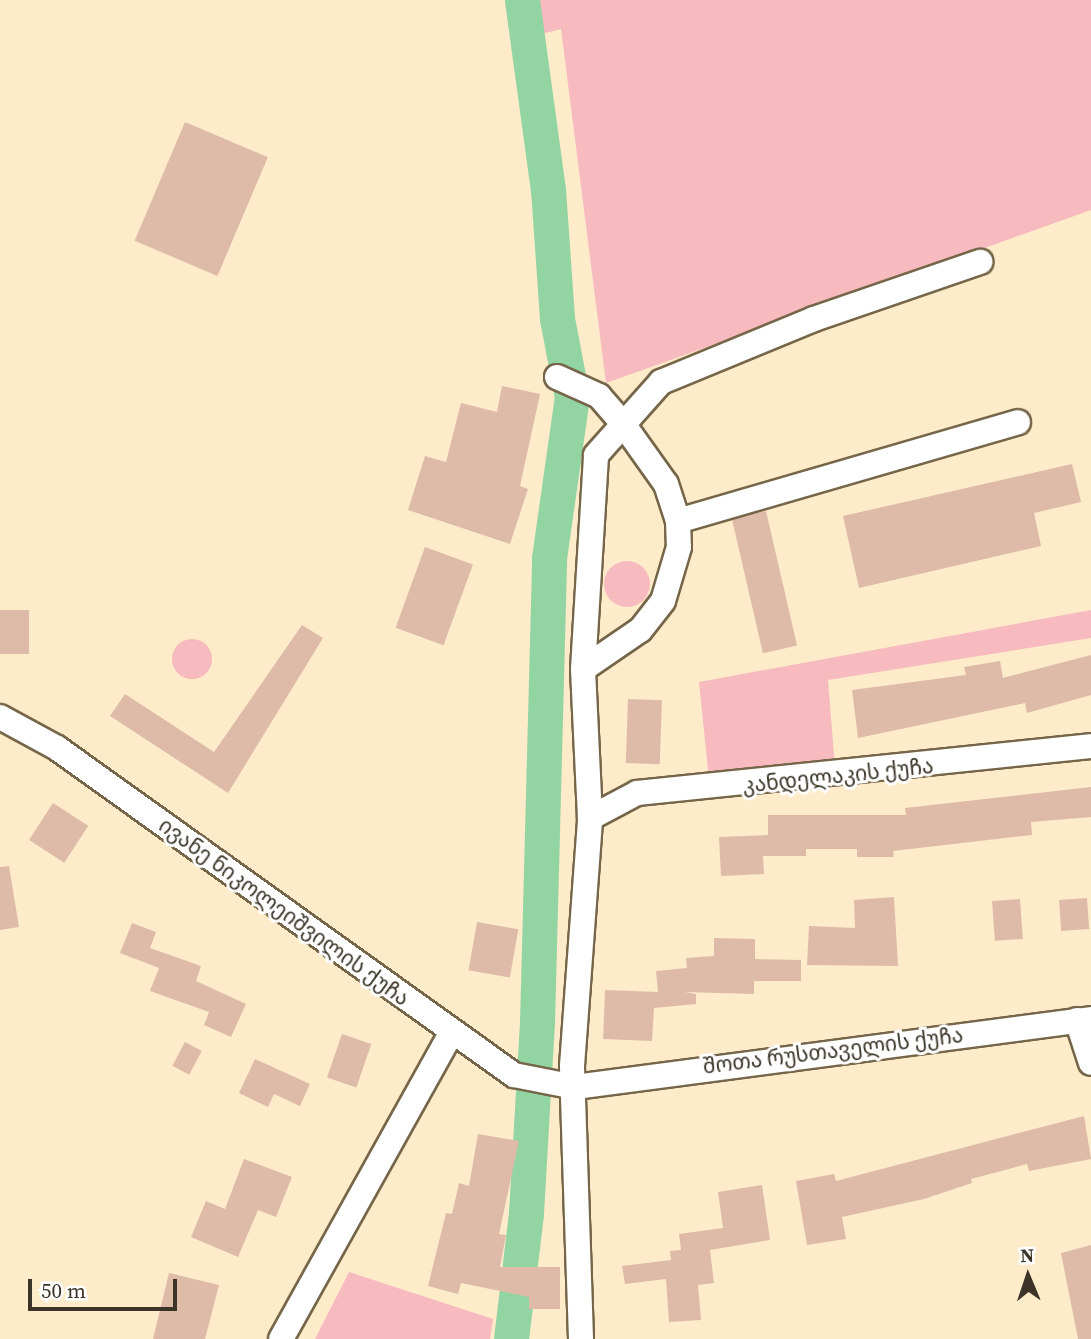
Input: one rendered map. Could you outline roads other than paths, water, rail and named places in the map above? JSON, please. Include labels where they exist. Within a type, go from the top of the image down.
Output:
[{"type":"street","points":[[580,1339],[575,1087],[582,883],[590,818],[583,669],[596,455],[621,421],[661,382],[814,319],[980,262]]},
{"type":"street","points":[[568,381],[621,421],[666,484],[678,521],[679,547],[663,601],[640,630],[583,669]]},
{"type":"street","points":[[678,521],[1018,422]]},
{"type":"street","name":"ივანე ნიკოლეიშვილის ქუჩა","points":[[0,717],[57,748],[451,1033],[514,1075],[575,1087]]},
{"type":"street","name":"კანდელაკის ქუჩა","points":[[590,818],[637,793],[1091,746]]},
{"type":"street","points":[[1084,1020],[1091,1063]]},
{"type":"street","name":"შოთა რუსთაველის ქუჩა","points":[[575,1087],[1084,1020]]},
{"type":"street","points":[[281,1339],[451,1033]]},
{"type":"waterway","points":[[511,1339],[526,1213],[537,1023],[549,558],[572,397],[557,318],[548,190],[522,0]]}]
